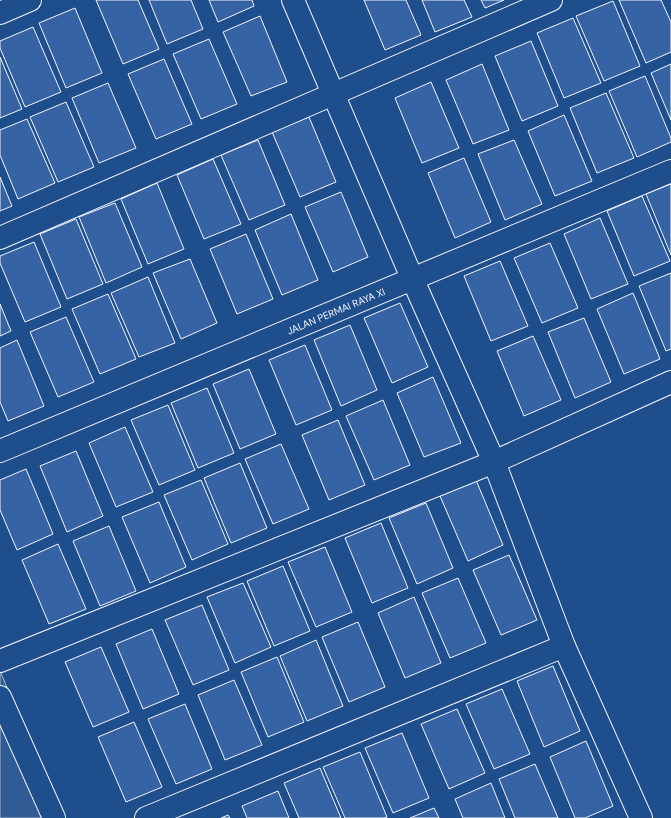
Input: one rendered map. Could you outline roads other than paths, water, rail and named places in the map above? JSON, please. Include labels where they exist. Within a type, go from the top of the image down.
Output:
[{"type":"street","points":[[0,13],[30,0]]},
{"type":"street","points":[[293,0],[412,278],[494,462],[564,646],[641,818]]},
{"type":"street","points":[[0,238],[551,0]]},
{"type":"street","name":"JALAN PERMAI RAYA XI","points":[[0,451],[671,171]]},
{"type":"street","points":[[0,661],[494,462],[671,382]]},
{"type":"street","points":[[146,818],[564,646]]},
{"type":"street","points":[[0,697],[54,818]]}]
